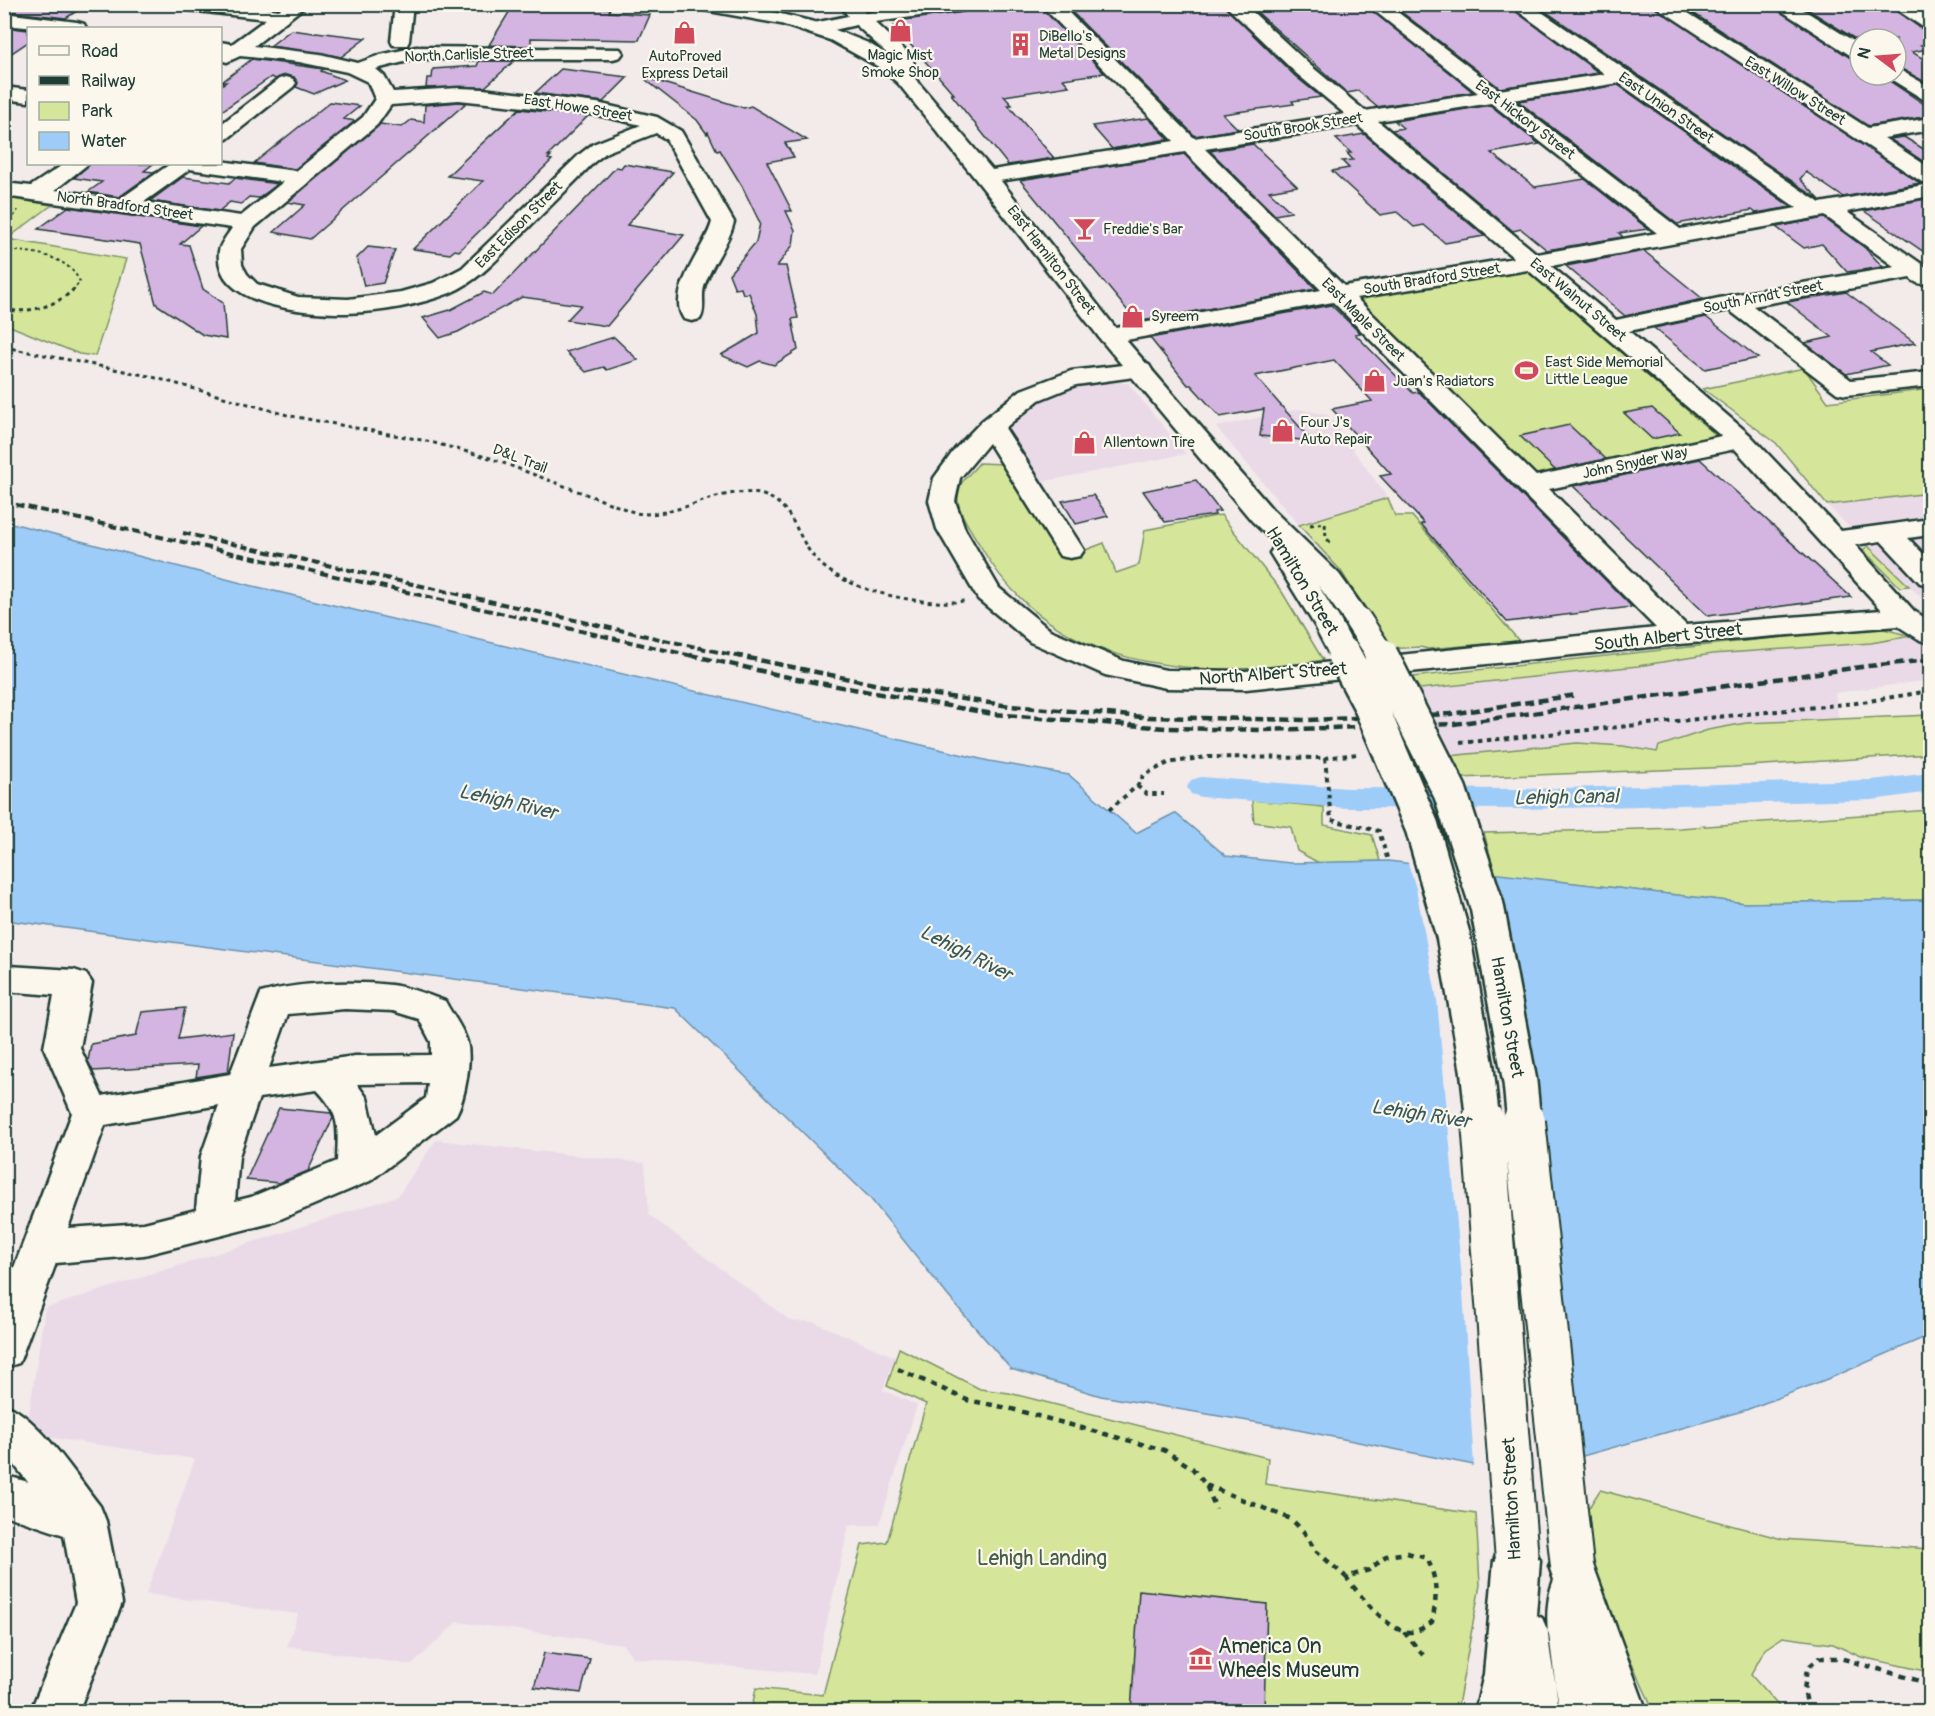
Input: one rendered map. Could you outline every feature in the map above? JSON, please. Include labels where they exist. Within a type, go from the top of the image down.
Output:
[{"type":"street","points":[[189,4],[283,16]]},
{"type":"street","points":[[226,53],[298,4]]},
{"type":"street","points":[[400,41],[404,4]]},
{"type":"street","points":[[704,4],[726,6],[816,28],[866,49],[886,62],[905,79]]},
{"type":"street","points":[[816,28],[855,12],[964,4]]},
{"type":"street","name":"East Maple Street","points":[[1049,4],[1528,486],[1679,634]]},
{"type":"street","name":"East Walnut Street","points":[[1233,4],[1304,70],[1363,117],[1741,440],[1897,608]]},
{"type":"street","name":"East Hickory Street","points":[[1375,4],[1675,236]]},
{"type":"street","name":"East Union Street","points":[[1517,4],[1621,77],[1923,278]]},
{"type":"street","name":"East Willow Street","points":[[1660,4],[1930,177]]},
{"type":"street","points":[[1780,4],[1848,46]]},
{"type":"street","points":[[1897,4],[1930,23]]},
{"type":"street","name":"East Hamilton Street","points":[[855,12],[903,58],[905,79],[986,177],[1110,336],[1262,515]]},
{"type":"street","points":[[4,19],[69,27]]},
{"type":"street","name":"North Carlisle Street","points":[[356,69],[416,53],[613,52]]},
{"type":"street","points":[[226,53],[340,64],[372,75],[382,86],[385,99]]},
{"type":"street","name":"South Brook Street","points":[[986,177],[1621,77]]},
{"type":"street","points":[[1908,81],[1930,95]]},
{"type":"street","points":[[222,133],[286,83]]},
{"type":"street","points":[[4,93],[27,96]]},
{"type":"street","name":"East Howe Street","points":[[385,99],[459,94],[483,95],[597,109],[628,114],[674,135],[723,222],[720,239],[692,283],[688,299],[692,314]]},
{"type":"street","name":"East Edison Street","points":[[385,99],[370,121],[246,224],[230,249],[231,265],[237,277],[249,289],[296,304],[348,306],[403,299],[441,288],[470,273],[586,158],[600,148],[658,126]]},
{"type":"street","points":[[1865,135],[1930,124]]},
{"type":"street","points":[[36,193],[76,165]]},
{"type":"street","points":[[124,206],[182,165]]},
{"type":"street","points":[[203,165],[299,178]]},
{"type":"street","name":"North Bradford Street","points":[[4,189],[246,224]]},
{"type":"street","name":"South Bradford Street","points":[[1110,336],[1930,190]]},
{"type":"street","name":"South Arndt Street","points":[[1611,328],[1733,302],[1923,278]]},
{"type":"street","points":[[1733,302],[1846,388],[1930,379]]},
{"type":"street","name":"North Albert Street","points":[[1140,370],[1071,378],[1030,394],[991,426],[947,478],[942,501],[951,529],[988,593],[1040,636],[1063,648],[1116,668],[1166,679],[1246,680],[1401,665]]},
{"type":"street","points":[[991,426],[1070,550]]},
{"type":"street","name":"John Snyder Way","points":[[1528,486],[1741,440]]},
{"type":"street","name":"Hamilton Street","points":[[1262,515],[1343,621],[1381,655],[1450,792],[1487,906],[1520,1082],[1572,1566],[1570,1618],[1584,1712]]},
{"type":"street","points":[[1835,540],[1930,527]]},
{"type":"street","points":[[1887,532],[1930,577]]},
{"type":"street","name":"South Albert Street","points":[[1401,665],[1897,608],[1930,595]]},
{"type":"street","points":[[1897,608],[1919,629],[1930,634]]},
{"type":"street","name":"Hamilton Street","points":[[1343,621],[1368,702],[1422,827],[1453,935],[1477,1068],[1487,1162],[1517,1560],[1508,1674],[1499,1712]]},
{"type":"street","points":[[4,1350],[91,1113],[62,1047],[74,983],[9,979]]},
{"type":"street","points":[[43,1247],[144,1239],[257,1212],[356,1170],[443,1105],[449,1069],[449,1042],[432,1010],[393,998],[345,996],[274,1002],[220,1156],[214,1222]]},
{"type":"street","points":[[91,1113],[245,1086],[355,1070],[449,1069]]},
{"type":"street","points":[[324,1074],[348,1098],[357,1129],[356,1170]]},
{"type":"street","points":[[4,1423],[18,1436],[84,1521],[99,1603],[54,1712]]},
{"type":"street","points":[[4,1495],[84,1521]]},
{"type":"street","points":[[1517,1560],[1535,1712]]},
{"type":"street","points":[[1572,1566],[1623,1712]]},
{"type":"path","points":[[4,250],[32,253],[68,264],[77,272],[80,282],[74,291],[48,305],[30,310],[4,310]]},
{"type":"path","name":"D&L Trail","points":[[4,347],[149,376],[291,416],[427,441],[490,458],[607,504],[635,512],[657,512],[735,495],[772,497],[783,504],[814,558],[832,574],[887,593],[946,604],[988,593]]},
{"type":"path","points":[[1303,526],[1325,523]]},
{"type":"path","points":[[1452,744],[1856,703],[1930,691]]},
{"type":"path","points":[[1109,810],[1137,786],[1144,775],[1168,763],[1206,757],[1325,758],[1359,754]]},
{"type":"path","points":[[1325,758],[1331,820],[1379,831],[1388,861]]},
{"type":"path","points":[[1137,786],[1147,794],[1164,794]]},
{"type":"path","points":[[898,1369],[968,1400],[1008,1408],[1164,1450],[1192,1468],[1206,1485],[1216,1509]]},
{"type":"path","points":[[1206,1485],[1291,1519],[1304,1532],[1315,1550],[1346,1577],[1371,1609],[1404,1632],[1423,1655]]},
{"type":"path","points":[[1346,1577],[1370,1570],[1386,1556],[1407,1553],[1427,1558],[1437,1577],[1438,1595],[1432,1622],[1412,1632],[1404,1632]]},
{"type":"path","points":[[1809,1712],[1804,1701],[1803,1686],[1807,1668],[1820,1658],[1840,1658],[1930,1684]]},
{"type":"shaded area","points":[[1090,382],[1128,383],[1186,454],[1035,483],[1002,431],[1036,401]]},
{"type":"shaded area","points":[[1299,409],[1328,415],[1388,498],[1299,525],[1216,427]]},
{"type":"shaded area","points":[[1930,493],[1930,606],[1827,505]]},
{"type":"shaded area","points":[[1911,636],[1930,645],[1930,680],[1835,693],[1839,720],[1746,723],[1708,730],[1659,745],[1658,752],[1623,746],[1577,743],[1449,756],[1420,689],[1638,666],[1712,654],[1871,643]]},
{"type":"shaded area","points":[[436,1140],[645,1163],[649,1215],[791,1321],[814,1322],[895,1357],[883,1390],[917,1405],[879,1525],[849,1525],[815,1674],[634,1658],[622,1644],[457,1622],[412,1665],[287,1646],[298,1614],[146,1594],[195,1459],[26,1434],[45,1308],[398,1196]]},
{"type":"green space","points":[[8,198],[52,205],[7,239],[126,259],[95,356],[79,354],[5,324],[4,200]]},
{"type":"green space","points":[[1514,268],[1526,270],[1718,437],[1714,441],[1533,477],[1355,299]]},
{"type":"green space","points":[[1804,368],[1828,402],[1930,389],[1930,493],[1827,505],[1776,443],[1703,389]]},
{"type":"green space","points":[[979,463],[1003,464],[1007,474],[1067,557],[1104,543],[1116,573],[1139,565],[1145,530],[1221,515],[1282,592],[1323,660],[1260,669],[1176,666],[1136,659],[1098,648],[1063,631],[1031,608],[1003,579],[962,514],[958,491],[963,481]]},
{"type":"green space","points":[[1388,498],[1395,516],[1412,516],[1519,641],[1428,649],[1420,647],[1390,649],[1341,571],[1299,525]]},
{"type":"green space","points":[[1868,546],[1909,586],[1900,587],[1863,550]]},
{"type":"green space","points":[[1876,627],[1911,636],[1871,643],[1712,654],[1638,666],[1420,689],[1411,677]]},
{"type":"green space","points":[[1930,715],[1930,754],[1733,767],[1459,778],[1449,756],[1577,743],[1623,746],[1657,752],[1659,746],[1708,730],[1746,723]]},
{"type":"green space","points":[[1252,800],[1324,807],[1324,825],[1372,835],[1380,861],[1319,863],[1297,851],[1291,827],[1254,822]]},
{"type":"green space","points":[[1930,810],[1930,900],[1745,903],[1495,874],[1484,833],[1680,828]]},
{"type":"green space","name":"Lehigh Landing","points":[[899,1348],[980,1389],[1009,1393],[1268,1458],[1265,1484],[1476,1514],[1480,1585],[1457,1711],[751,1712],[756,1688],[823,1695],[862,1545],[887,1542],[926,1404],[887,1386]]},
{"type":"green space","points":[[1600,1490],[1782,1539],[1930,1549],[1930,1672],[1861,1657],[1833,1644],[1783,1637],[1765,1649],[1751,1675],[1783,1711],[1654,1711],[1614,1625],[1594,1566],[1588,1509]]},
{"type":"water","name":"Lehigh River","points":[[4,521],[249,585],[989,761],[1069,775],[1136,833],[1175,813],[1226,856],[1290,863],[1388,861],[1745,903],[1930,900],[1930,1335],[1835,1376],[1746,1410],[1519,1474],[1278,1426],[1101,1396],[1011,1369],[948,1296],[870,1198],[675,1008],[5,920]]},
{"type":"pier","points":[[1407,860],[1491,870],[1507,924],[1534,1056],[1582,1460],[1520,1477],[1474,1467],[1463,1291],[1437,1000],[1416,888]]},
{"type":"building","points":[[4,4],[88,4],[66,18],[4,11]]},
{"type":"building","points":[[514,4],[587,6],[610,8],[609,12],[650,15],[639,40],[531,38],[531,46],[489,45]]},
{"type":"building","points":[[975,4],[1038,4],[1104,73],[1063,79],[1069,86],[1004,96],[1012,105],[1008,105],[1054,158],[1008,165],[951,94],[954,94],[894,26],[901,25],[897,21],[964,12]]},
{"type":"building","points":[[1064,4],[1222,4],[1295,76],[1321,97],[1292,101],[1294,104],[1223,114],[1238,129],[1195,136]]},
{"type":"building","points":[[1248,4],[1364,4],[1473,92],[1377,107],[1358,91],[1347,93]]},
{"type":"building","points":[[1391,4],[1506,4],[1599,73],[1500,88]]},
{"type":"building","points":[[1535,4],[1650,4],[1920,183],[1843,197],[1806,172],[1800,179],[1821,201]]},
{"type":"building","points":[[1679,4],[1769,4],[1848,56],[1848,87],[1898,87],[1930,108],[1930,116],[1868,126]]},
{"type":"building","points":[[1799,4],[1886,4],[1922,29],[1930,30],[1930,44],[1921,45],[1928,49],[1912,52],[1930,63],[1930,85],[1908,73],[1908,27],[1848,27],[1848,35]]},
{"type":"building","points":[[4,27],[27,30],[27,43],[4,58]]},
{"type":"building","points":[[291,30],[366,38],[341,57],[270,46]]},
{"type":"building","points":[[252,59],[324,69],[321,71],[345,80],[314,94],[296,87],[298,83],[294,77],[285,75],[276,79],[271,77],[222,111],[222,85],[226,82],[222,82]]},
{"type":"building","points":[[479,61],[514,61],[485,87],[426,88],[427,78],[432,78],[433,69],[477,66]]},
{"type":"building","points":[[561,69],[628,77],[603,102],[535,93]]},
{"type":"building","points":[[647,78],[744,108],[751,106],[807,140],[785,143],[794,157],[767,162],[792,211],[786,211],[795,230],[793,245],[777,266],[786,266],[798,318],[792,319],[798,350],[774,365],[760,361],[748,367],[721,355],[759,333],[757,314],[749,293],[743,294],[741,288],[735,289],[729,274],[756,242],[760,223],[742,186],[720,150],[717,151],[708,132],[707,134],[697,120],[646,80]]},
{"type":"building","points":[[1618,85],[1791,207],[1756,213],[1752,210],[1677,224],[1518,101]]},
{"type":"building","points":[[330,102],[360,106],[344,119],[355,121],[295,169],[254,163]]},
{"type":"building","points":[[466,103],[310,239],[274,232],[305,205],[288,202],[380,124],[402,127],[411,120],[424,122],[425,105]]},
{"type":"building","points":[[1490,105],[1539,144],[1491,153],[1535,187],[1585,179],[1648,229],[1619,233],[1623,237],[1547,250],[1521,229],[1513,231],[1392,130],[1403,128],[1395,121]]},
{"type":"building","points":[[519,109],[588,116],[548,156],[551,156],[548,159],[552,160],[459,251],[455,250],[450,254],[413,249],[483,181],[447,176]]},
{"type":"building","points":[[1148,118],[1169,139],[1112,149],[1092,126]]},
{"type":"building","points":[[1364,134],[1484,236],[1445,243],[1424,225],[1414,227],[1397,212],[1380,215],[1332,171],[1349,168],[1342,161],[1353,160],[1347,153],[1351,153],[1336,139]]},
{"type":"building","points":[[1904,137],[1930,153],[1930,166],[1890,139]]},
{"type":"building","points":[[1253,144],[1297,186],[1269,191],[1291,212],[1275,215],[1210,151]]},
{"type":"building","points":[[1184,154],[1316,289],[1137,322],[1020,180]]},
{"type":"building","points":[[624,164],[673,172],[627,225],[684,235],[607,326],[567,320],[581,305],[522,297],[458,332],[440,338],[423,318],[450,310],[484,292],[493,295],[616,167],[621,168]]},
{"type":"building","points":[[89,165],[152,165],[144,171],[154,172],[119,197],[88,192],[102,182],[74,178]]},
{"type":"building","points":[[183,177],[229,183],[235,178],[278,184],[259,198],[249,197],[241,204],[230,202],[219,211],[150,201]]},
{"type":"building","points":[[1930,198],[1930,256],[1864,211]]},
{"type":"building","points":[[68,207],[201,226],[180,244],[189,245],[203,289],[223,303],[226,339],[203,335],[156,304],[140,244],[38,229]]},
{"type":"building","points":[[1824,218],[1865,248],[1883,267],[1847,272],[1822,244],[1804,248],[1776,227]]},
{"type":"building","points":[[368,247],[395,250],[383,283],[364,286],[357,258]]},
{"type":"building","points":[[1644,251],[1703,299],[1625,316],[1566,266]]},
{"type":"building","points":[[1846,292],[1915,343],[1871,352],[1888,365],[1846,374],[1805,343],[1832,337],[1787,302]]},
{"type":"building","points":[[1331,305],[1360,333],[1355,334],[1413,393],[1419,392],[1632,607],[1507,622],[1421,524],[1424,523],[1380,476],[1391,474],[1332,409],[1372,401],[1334,360],[1255,376],[1312,441],[1260,436],[1264,409],[1220,417],[1191,385],[1188,385],[1150,338]]},
{"type":"building","points":[[1706,317],[1758,358],[1705,369],[1654,328]]},
{"type":"building","points":[[614,337],[638,360],[607,370],[604,367],[586,372],[566,352]]},
{"type":"building","points":[[1652,408],[1680,433],[1652,439],[1624,413]]},
{"type":"building","points":[[1569,425],[1606,459],[1555,470],[1520,436]]},
{"type":"building","points":[[1700,459],[1851,597],[1708,616],[1573,486]]},
{"type":"building","points":[[1196,480],[1220,511],[1214,512],[1215,515],[1165,522],[1143,491]]},
{"type":"building","points":[[1093,495],[1108,516],[1076,524],[1062,501]]},
{"type":"building","points":[[185,1008],[178,1039],[233,1032],[228,1072],[196,1077],[198,1065],[93,1071],[88,1061],[91,1044],[136,1036],[142,1012]]},
{"type":"building","points":[[279,1108],[331,1113],[333,1118],[308,1171],[279,1183],[246,1180]]},
{"type":"building","name":"America On Wheels Museum","points":[[1139,1590],[1267,1604],[1264,1712],[1131,1712]]},
{"type":"building","points":[[544,1653],[590,1659],[581,1693],[534,1687]]},
{"type":"waterway","name":"Lehigh Canal","points":[[1201,787],[1347,798],[1523,799],[1872,790],[1930,783]]},
{"type":"railway","points":[[4,502],[697,657]]},
{"type":"railway","points":[[183,533],[741,657]]},
{"type":"railway","points":[[690,655],[797,679],[993,714],[1166,728],[1265,730],[1454,724],[1868,666],[1930,660]]},
{"type":"railway","points":[[734,655],[903,690],[1010,706],[1144,717],[1308,720],[1450,714],[1576,695]]},
{"type":"place","name":"Magic Mist Smoke Shop","points":[[900,31]]},
{"type":"place","name":"AutoProved Express Detail","points":[[685,32]]},
{"type":"place","name":"DiBello's Metal Designs","points":[[1021,45]]},
{"type":"place","name":"Freddie's Bar","points":[[1085,229]]},
{"type":"place","name":"Syreem","points":[[1133,316]]},
{"type":"place","name":"East Side Memorial Little League","points":[[1527,371]]},
{"type":"place","name":"Juan's Radiators","points":[[1375,381]]},
{"type":"place","name":"Four J's Auto Repair","points":[[1282,431]]},
{"type":"place","name":"Allentown Tire","points":[[1085,442]]},
{"type":"place","name":"America On Wheels Museum","points":[[1200,1658]]}]
